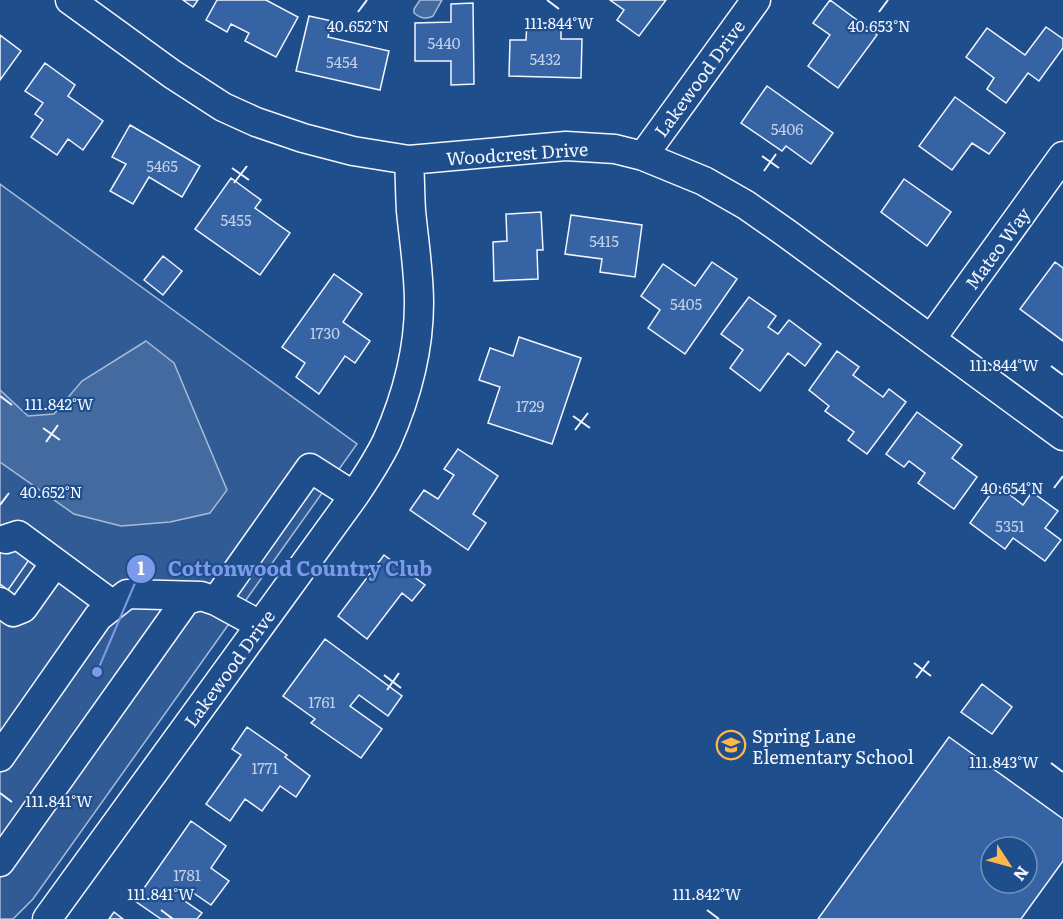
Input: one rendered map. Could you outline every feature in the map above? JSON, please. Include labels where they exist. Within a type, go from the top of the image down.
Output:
[{"type":"street","name":"Woodcrest Drive","points":[[70,0],[172,74],[223,107],[256,122],[303,138],[353,151],[409,160],[566,146],[615,149],[643,156],[704,181],[746,205],[1063,436]]},
{"type":"street","name":"Lakewood Drive","points":[[643,156],[756,0]]},
{"type":"street","name":"Mateo Way","points":[[931,339],[1063,156]]},
{"type":"street","name":"Lakewood Drive","points":[[46,919],[354,496],[386,442],[404,395],[417,329],[419,303],[409,160]]},
{"type":"street","points":[[0,862],[186,600],[208,598],[310,468],[354,496]]},
{"type":"street","points":[[6,539],[18,535],[113,605]]},
{"type":"street","points":[[0,602],[13,612],[23,608],[55,563]]},
{"type":"street","points":[[0,757],[98,617],[127,594],[208,598],[260,625]]},
{"type":"shaded area","points":[[420,0],[442,0],[433,16],[425,18],[414,13]]},
{"type":"shaded area","points":[[0,184],[357,444],[33,899],[13,919],[0,919]]},
{"type":"shaded area","points":[[146,341],[174,363],[227,490],[210,513],[170,522],[121,526],[74,514],[0,462],[0,390],[28,416],[54,414],[82,381]]},
{"type":"building","points":[[183,0],[198,0],[193,7]]},
{"type":"building","points":[[217,0],[266,0],[298,17],[276,57],[245,41],[249,33],[231,24],[227,32],[206,20]]},
{"type":"building","points":[[610,0],[666,0],[639,36],[617,20],[624,10]]},
{"type":"building","points":[[830,0],[877,35],[838,88],[808,66],[830,35],[813,23]]},
{"type":"building","points":[[473,3],[474,84],[451,85],[451,61],[415,61],[415,23],[451,22],[451,4]]},
{"type":"building","points":[[309,16],[332,21],[328,37],[389,51],[380,90],[296,71]]},
{"type":"building","points":[[527,23],[561,23],[561,39],[582,39],[581,78],[509,76],[510,40],[526,40]]},
{"type":"building","points":[[1046,27],[1063,39],[1063,48],[1039,81],[1028,73],[1006,103],[987,89],[994,78],[966,57],[987,28],[1025,55]]},
{"type":"building","points":[[0,35],[21,51],[0,80]]},
{"type":"building","points":[[45,63],[75,85],[68,96],[103,121],[83,150],[68,139],[57,155],[31,137],[43,120],[35,114],[43,103],[25,91]]},
{"type":"building","points":[[767,86],[833,133],[811,164],[786,146],[782,151],[741,123]]},
{"type":"building","points":[[955,97],[1005,133],[989,154],[972,143],[952,170],[919,146]]},
{"type":"building","points":[[130,125],[200,166],[182,197],[149,177],[133,204],[110,191],[126,164],[112,157]]},
{"type":"building","points":[[231,178],[261,200],[255,208],[290,233],[260,275],[195,229]]},
{"type":"building","points":[[904,179],[951,212],[927,246],[881,212]]},
{"type":"building","points":[[541,212],[543,250],[537,250],[538,279],[494,281],[493,242],[507,241],[506,214]]},
{"type":"building","points":[[571,215],[642,225],[635,277],[600,272],[602,259],[565,254]]},
{"type":"building","points":[[163,256],[182,271],[163,295],[144,280]]},
{"type":"building","points":[[712,262],[737,279],[685,354],[648,328],[660,310],[641,296],[663,264],[695,286]]},
{"type":"building","points":[[1055,262],[1063,268],[1063,341],[1020,309]]},
{"type":"building","points":[[334,274],[362,294],[343,322],[370,341],[355,363],[345,356],[319,394],[296,377],[305,363],[282,347]]},
{"type":"building","points":[[749,297],[776,316],[768,327],[778,334],[789,320],[821,344],[805,366],[788,353],[760,391],[730,368],[743,350],[721,334]]},
{"type":"building","points":[[519,337],[581,358],[552,444],[488,423],[500,387],[479,380],[490,348],[513,356]]},
{"type":"building","points":[[837,351],[859,367],[853,375],[883,397],[889,389],[906,402],[867,454],[848,440],[854,432],[825,411],[829,406],[809,390]]},
{"type":"building","points":[[917,412],[962,445],[952,458],[977,477],[954,509],[918,483],[925,473],[909,461],[904,467],[886,454]]},
{"type":"building","points":[[458,449],[498,476],[473,514],[486,523],[468,550],[410,510],[424,490],[438,499],[454,475],[444,469]]},
{"type":"building","points":[[997,485],[1023,505],[1032,492],[1058,511],[1045,528],[1061,540],[1045,561],[1013,538],[1005,549],[970,523]]},
{"type":"building","points":[[0,535],[31,557],[8,590],[0,584]]},
{"type":"building","points":[[384,555],[425,585],[412,601],[402,593],[367,639],[338,616]]},
{"type":"building","points":[[325,639],[402,696],[388,716],[359,695],[350,706],[382,729],[361,758],[311,723],[315,719],[283,696]]},
{"type":"building","points":[[982,684],[1012,707],[992,734],[961,712]]},
{"type":"building","points":[[247,727],[287,755],[285,757],[310,776],[296,797],[280,786],[262,811],[245,799],[230,821],[206,804],[241,755],[232,749]]},
{"type":"building","points":[[949,737],[1063,819],[1063,861],[1039,894],[1039,835],[979,835],[979,895],[1038,895],[1021,919],[818,919]]},
{"type":"building","points":[[191,821],[226,846],[211,868],[229,881],[211,905],[189,890],[182,899],[202,913],[197,919],[161,919],[135,901]]},
{"type":"building","points":[[114,912],[123,919],[109,919]]},
{"type":"place","name":"Cottonwood Country Club","points":[[97,672]]},
{"type":"place","name":"Spring Lane Elementary School","points":[[731,745]]}]
